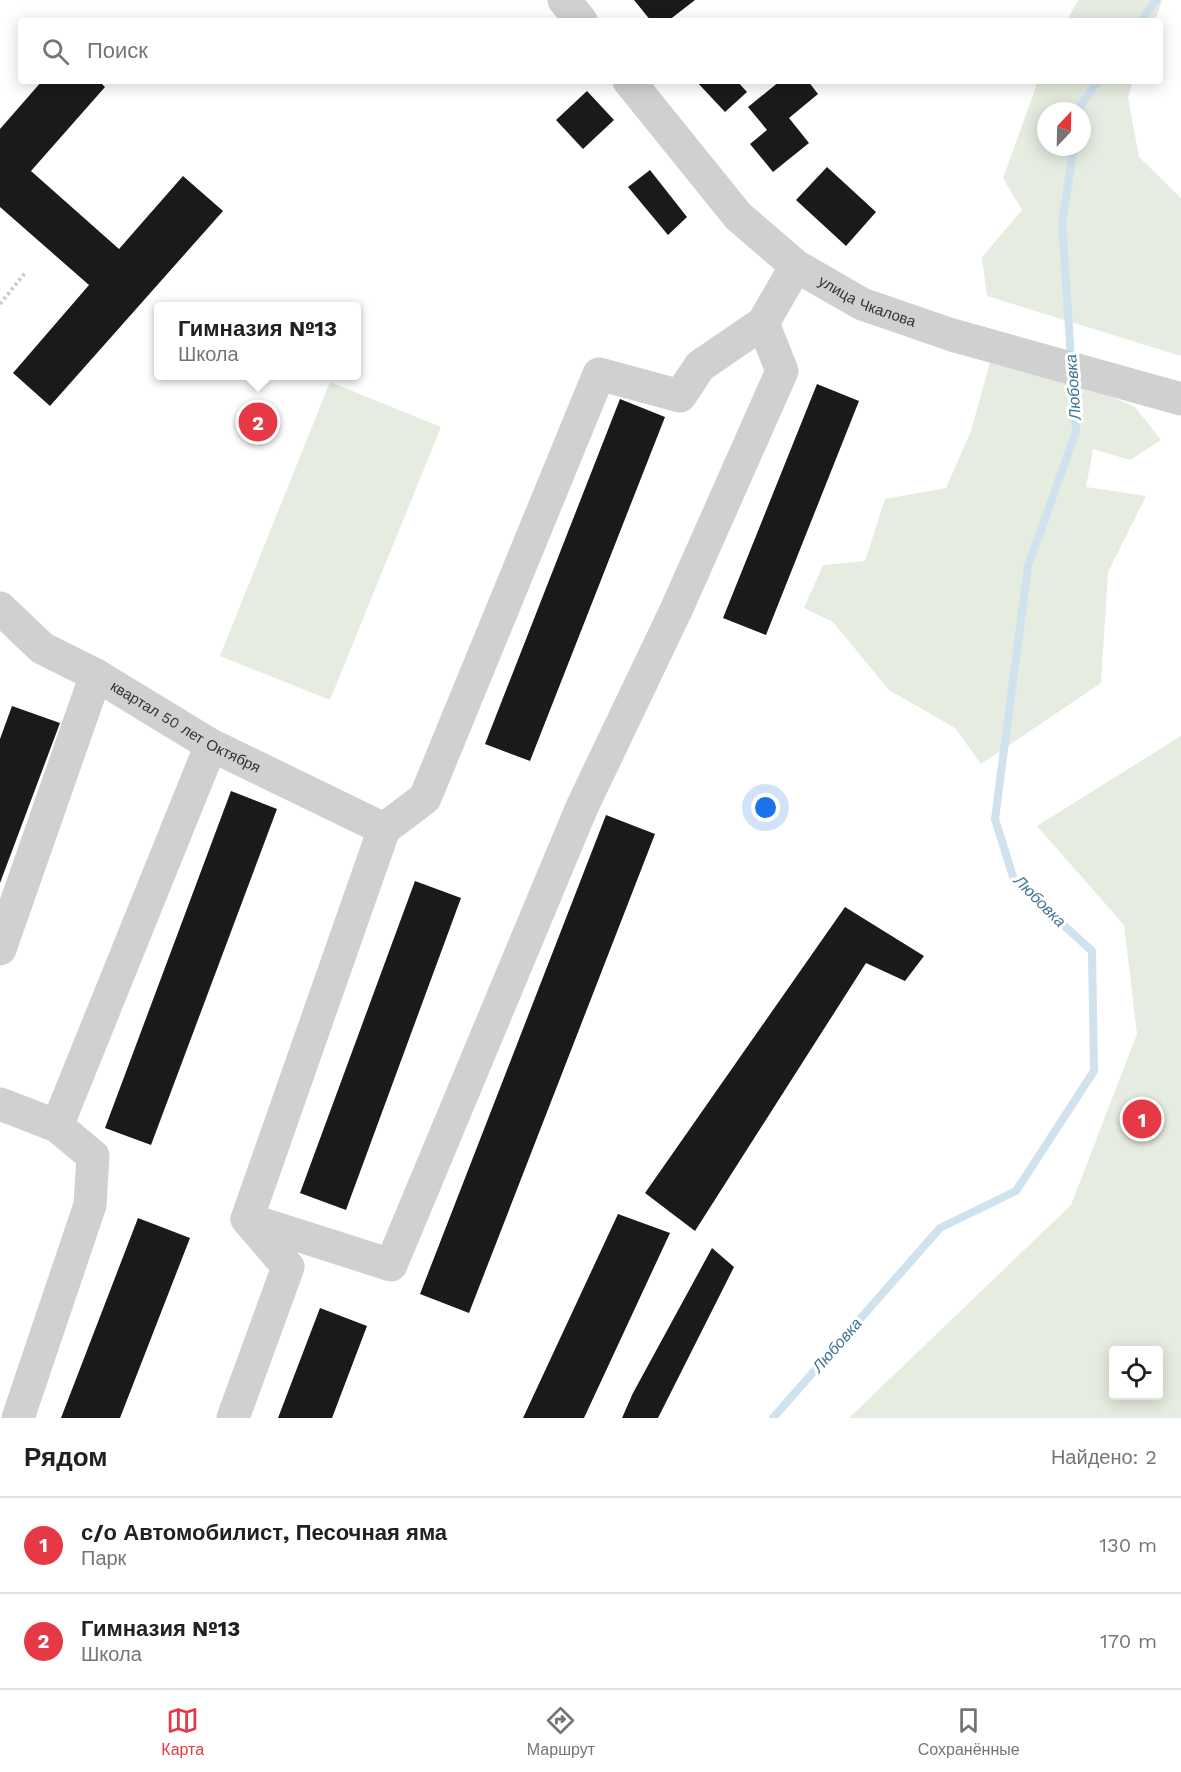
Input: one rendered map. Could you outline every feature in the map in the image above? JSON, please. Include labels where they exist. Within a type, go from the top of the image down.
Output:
[{"type":"street","points":[[564,0],[579,18]]},
{"type":"street","name":"улица Чкалова","points":[[631,84],[738,216],[796,266],[862,304],[952,335],[1174,397]]},
{"type":"street","points":[[247,1219],[384,829],[426,798],[599,374],[680,396],[700,366],[763,323],[796,266]]},
{"type":"street","points":[[247,1219],[391,1265],[582,807],[677,608],[782,371],[763,323]]},
{"type":"street","name":"квартал 50 лет Октября","points":[[0,608],[42,648],[96,675],[211,745],[384,829]]},
{"type":"street","points":[[0,949],[96,675]]},
{"type":"street","points":[[57,1126],[211,745]]},
{"type":"street","points":[[0,1104],[57,1126],[93,1156],[90,1205],[18,1418]]},
{"type":"street","points":[[232,1418],[288,1267],[247,1219]]},
{"type":"path","points":[[0,304],[25,273]]},
{"type":"shaded area","points":[[1078,0],[1162,0],[1156,18],[1069,18]]},
{"type":"shaded area","points":[[1037,84],[1132,84],[1128,97],[1139,157],[1181,198],[1181,356],[987,296],[982,257],[1022,210],[1003,178]]},
{"type":"shaded area","points":[[990,362],[1059,374],[1135,407],[1161,440],[1130,460],[1093,449],[1086,487],[1146,496],[1108,572],[1101,683],[981,764],[955,728],[889,690],[833,622],[804,608],[823,565],[865,561],[885,499],[946,488],[971,431]]},
{"type":"shaded area","points":[[330,382],[441,427],[330,700],[220,656]]},
{"type":"shaded area","points":[[1181,736],[1181,1418],[849,1418],[1071,1205],[1137,1034],[1124,925],[1037,826]]},
{"type":"building","points":[[634,0],[695,0],[672,18],[649,18]]},
{"type":"building","points":[[39,84],[102,84],[105,87],[31,171],[119,249],[183,176],[223,211],[50,406],[13,373],[89,285],[0,207],[0,129]]},
{"type":"building","points":[[699,84],[740,84],[747,92],[725,112]]},
{"type":"building","points":[[776,84],[810,84],[818,94],[789,118],[809,143],[773,172],[750,144],[767,130],[748,107]]},
{"type":"building","points":[[587,91],[614,120],[583,149],[556,120]]},
{"type":"building","points":[[827,167],[876,212],[846,246],[796,200]]},
{"type":"building","points":[[650,170],[687,217],[668,235],[628,187]]},
{"type":"building","points":[[817,384],[859,401],[766,635],[723,618]]},
{"type":"building","points":[[620,399],[665,417],[530,761],[485,744]]},
{"type":"building","points":[[12,706],[60,723],[0,883],[0,739]]},
{"type":"building","points":[[231,791],[277,809],[151,1145],[105,1128]]},
{"type":"building","points":[[606,815],[655,834],[469,1313],[420,1294]]},
{"type":"building","points":[[415,881],[461,898],[346,1210],[300,1193]]},
{"type":"building","points":[[845,907],[924,956],[905,981],[866,963],[695,1231],[645,1193]]},
{"type":"building","points":[[618,1214],[670,1233],[584,1418],[523,1418]]},
{"type":"building","points":[[138,1218],[190,1238],[120,1418],[61,1418]]},
{"type":"building","points":[[712,1248],[734,1267],[658,1418],[622,1418],[633,1393]]},
{"type":"building","points":[[320,1308],[367,1326],[332,1418],[278,1418]]},
{"type":"waterway","name":"Любовка","points":[[1143,18],[1156,0]]},
{"type":"waterway","name":"Любовка","points":[[1083,102],[1096,84]]},
{"type":"waterway","name":"Любовка","points":[[1071,359],[1062,222],[1073,156]]},
{"type":"waterway","name":"Любовка","points":[[773,1418],[940,1228],[1016,1191],[1094,1071],[1092,951],[1014,880],[995,819],[1028,566],[1076,432],[1073,377]]},
{"type":"place","name":"Гимназия №13","points":[[258,422]]},
{"type":"place","name":"с/о Автомобилист, Песочная яма","points":[[1142,1119]]}]
